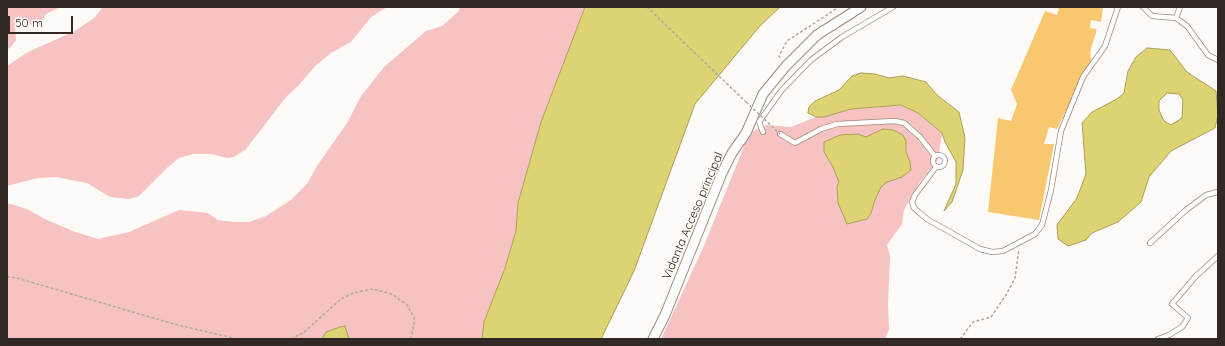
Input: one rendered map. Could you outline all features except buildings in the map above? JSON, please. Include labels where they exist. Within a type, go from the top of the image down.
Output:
[{"type":"street","name":"Vidanta Acceso principal","points":[[653,339],[665,315],[727,162],[746,133],[763,94],[786,66],[817,35],[861,7]]},
{"type":"lane","points":[[763,132],[759,122],[781,91],[811,60],[842,37],[893,7]]},
{"type":"lane","points":[[935,156],[941,155],[945,161],[940,167],[936,167],[915,195],[912,202],[918,212],[980,249],[992,252],[1003,251],[1019,244],[1035,234],[1042,225],[1051,190],[1061,131],[1083,77],[1105,46],[1118,7]]},
{"type":"lane","points":[[1143,7],[1152,16],[1176,18],[1194,34],[1208,55],[1218,60]]},
{"type":"lane","points":[[1176,18],[1180,7]]},
{"type":"lane","points":[[780,134],[795,143],[821,129],[837,124],[895,121],[904,123],[920,137],[935,156]]},
{"type":"lane","points":[[935,156],[933,160],[936,167]]},
{"type":"lane","points":[[1150,243],[1186,210],[1206,195],[1218,192]]},
{"type":"lane","points":[[1158,339],[1169,336],[1182,327],[1188,318],[1172,304],[1196,276],[1218,256]]},
{"type":"path","points":[[647,7],[780,134]]},
{"type":"path","points":[[786,66],[779,56],[787,41],[839,7]]},
{"type":"path","points":[[960,339],[973,322],[991,317],[1006,295],[1015,278],[1019,244]]},
{"type":"path","points":[[7,277],[174,324],[237,339]]},
{"type":"path","points":[[291,339],[303,333],[341,299],[353,293],[373,289],[392,294],[407,305],[414,317],[410,339]]},
{"type":"shaded area","points":[[7,7],[60,7],[46,14],[41,23],[31,25],[20,20],[15,25],[16,40],[10,48],[7,49]]},
{"type":"shaded area","points":[[103,7],[387,7],[371,17],[351,42],[331,53],[315,66],[299,85],[286,97],[246,149],[234,157],[227,158],[211,154],[193,154],[179,158],[139,196],[129,199],[110,197],[87,183],[56,177],[38,178],[7,186],[7,66],[28,52],[75,31],[94,18]]},
{"type":"shaded area","points":[[460,7],[585,7],[541,122],[518,203],[516,231],[505,268],[484,322],[482,339],[7,339],[7,203],[27,209],[47,220],[75,232],[98,239],[129,232],[179,210],[208,213],[218,220],[234,222],[249,222],[266,216],[291,200],[307,184],[317,166],[347,123],[361,96],[384,67],[426,31],[442,26],[458,12]]},
{"type":"shaded area","points":[[585,7],[780,7],[760,26],[695,104],[634,271],[601,339],[482,339],[484,322],[505,268],[516,231],[518,203],[541,122]]},
{"type":"shaded area","points":[[1147,48],[1170,50],[1187,72],[1216,91],[1218,115],[1215,128],[1171,151],[1149,177],[1141,202],[1118,222],[1092,233],[1086,240],[1068,246],[1058,239],[1057,225],[1077,198],[1086,174],[1082,123],[1092,112],[1117,99],[1124,93],[1128,71],[1136,57]],"holes":[[[1167,93],[1179,94],[1183,100],[1182,118],[1171,125],[1164,121],[1159,110],[1159,101]]]},
{"type":"shaded area","points":[[861,73],[875,74],[889,78],[903,76],[926,82],[937,95],[959,112],[965,138],[963,170],[952,202],[944,211],[956,184],[956,162],[945,142],[942,133],[918,113],[901,105],[851,109],[824,117],[816,117],[808,113],[809,107],[815,101],[839,90],[852,76]]},
{"type":"shaded area","points":[[901,105],[918,113],[942,133],[938,160],[920,182],[904,210],[902,224],[887,245],[890,256],[888,303],[889,330],[885,339],[661,339],[703,248],[745,144],[753,131],[767,125],[791,127],[816,117],[824,117],[851,109]]},
{"type":"shaded area","points":[[883,129],[893,130],[903,135],[906,141],[906,152],[911,170],[902,177],[887,182],[881,187],[871,213],[867,219],[847,224],[838,203],[837,187],[839,182],[833,167],[824,152],[824,142],[840,135],[858,134],[866,137]]},
{"type":"shaded area","points":[[345,326],[349,339],[322,339],[326,332]]}]
